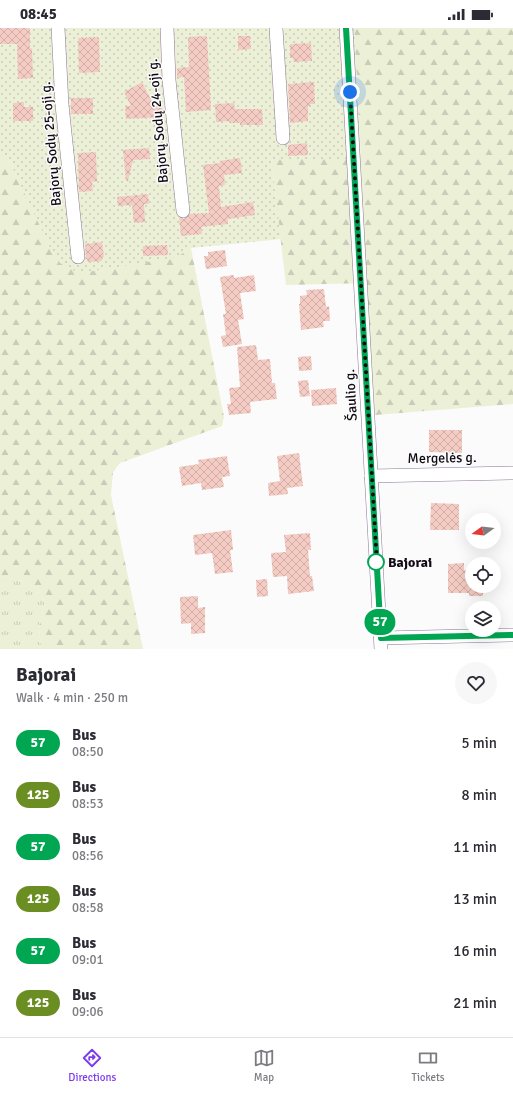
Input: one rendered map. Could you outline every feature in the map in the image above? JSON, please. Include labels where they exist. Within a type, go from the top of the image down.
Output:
[{"type":"street","name":"Bajorų Sodų 25-oji g.","points":[[58,28],[62,105],[78,257]]},
{"type":"street","name":"Bajorų Sodų 24-oji g.","points":[[167,28],[169,80],[183,211]]},
{"type":"street","points":[[276,28],[283,138]]},
{"type":"street","name":"Šaulio g.","points":[[346,28],[381,644]]},
{"type":"street","name":"Mergelės g.","points":[[372,476],[513,473]]},
{"type":"street","points":[[381,644],[513,635]]},
{"type":"green space","points":[[0,28],[354,28],[361,159],[271,159],[281,239],[191,248],[177,257],[81,273],[67,268],[56,260],[8,158],[0,153]]},
{"type":"green space","points":[[354,28],[513,28],[513,404],[375,415],[366,283],[286,285],[271,159],[361,158]]},
{"type":"green space","points":[[0,153],[8,158],[56,259],[176,257],[191,248],[224,417],[222,426],[120,463],[113,472],[111,495],[143,649],[41,649],[39,628],[45,602],[38,589],[23,581],[0,576]]},
{"type":"green space","points":[[0,576],[23,581],[38,589],[45,602],[39,628],[41,649],[0,649]]},
{"type":"building","points":[[0,28],[30,28],[30,49],[32,48],[33,78],[18,79],[17,44],[0,44]]},
{"type":"building","points":[[207,36],[211,110],[186,112],[184,77],[177,78],[177,68],[189,67],[188,37]]},
{"type":"building","points":[[238,36],[250,36],[251,49],[238,50]]},
{"type":"building","points":[[99,37],[100,72],[79,73],[78,38]]},
{"type":"building","points":[[311,43],[312,61],[294,62],[293,58],[290,58],[290,44]]},
{"type":"building","points":[[142,82],[153,104],[162,104],[163,117],[126,119],[125,106],[131,106],[124,92]]},
{"type":"building","points":[[314,82],[315,104],[310,104],[310,106],[308,106],[308,121],[290,123],[288,84]]},
{"type":"building","points":[[71,98],[93,98],[93,114],[71,114]]},
{"type":"building","points":[[24,102],[24,107],[33,107],[33,121],[13,121],[13,103]]},
{"type":"building","points":[[234,103],[235,109],[262,109],[263,125],[240,125],[240,123],[229,123],[229,121],[216,122],[215,104]]},
{"type":"building","points":[[307,143],[308,155],[288,156],[288,145]]},
{"type":"building","points":[[149,148],[150,159],[133,160],[128,181],[126,181],[123,150]]},
{"type":"building","points":[[96,152],[97,181],[92,182],[93,191],[79,192],[78,153]]},
{"type":"building","points":[[240,158],[242,173],[224,175],[225,185],[219,186],[221,207],[253,202],[255,215],[228,219],[228,224],[201,227],[202,234],[181,236],[179,218],[184,219],[190,214],[209,213],[203,165]]},
{"type":"building","points":[[148,194],[149,204],[144,204],[145,222],[134,223],[132,205],[118,206],[117,197]]},
{"type":"building","points":[[102,242],[104,257],[102,257],[102,261],[88,262],[86,259],[85,244]]},
{"type":"building","points":[[167,245],[168,255],[143,256],[143,246]]},
{"type":"building","points":[[225,250],[227,266],[206,269],[204,256],[208,256],[208,252]]},
{"type":"building","points":[[234,275],[234,278],[254,275],[256,291],[240,293],[244,319],[238,320],[242,344],[223,347],[221,336],[226,335],[223,314],[226,314],[220,277]]},
{"type":"building","points":[[324,289],[326,307],[329,306],[330,321],[323,321],[324,327],[301,330],[299,304],[300,296],[307,295],[306,290]]},
{"type":"building","points":[[256,345],[258,360],[270,359],[272,383],[275,383],[277,399],[250,402],[251,413],[229,415],[227,404],[231,404],[229,388],[240,387],[237,347]]},
{"type":"building","points":[[311,356],[312,370],[299,371],[298,357]]},
{"type":"building","points":[[308,380],[310,396],[300,397],[298,381]]},
{"type":"building","points":[[336,388],[337,404],[312,406],[311,390]]},
{"type":"building","points":[[429,430],[462,430],[462,453],[429,452]]},
{"type":"building","points":[[299,453],[303,486],[287,488],[288,494],[269,496],[268,483],[280,481],[277,456]]},
{"type":"building","points":[[227,456],[230,476],[222,477],[224,487],[202,490],[201,483],[182,486],[179,467],[199,464],[198,460]]},
{"type":"building","points":[[431,503],[459,504],[459,530],[430,530]]},
{"type":"building","points":[[231,530],[233,550],[230,550],[233,572],[215,574],[212,553],[195,555],[193,535]]},
{"type":"building","points":[[310,533],[311,550],[308,550],[310,576],[312,576],[314,591],[288,594],[287,576],[273,577],[271,553],[286,552],[284,535]]},
{"type":"building","points":[[464,563],[465,593],[448,593],[448,564]]},
{"type":"building","points":[[267,579],[268,596],[257,597],[256,580]]},
{"type":"building","points":[[469,593],[483,593],[483,596],[469,596]]},
{"type":"building","points":[[198,596],[198,608],[205,607],[205,633],[191,634],[191,623],[181,624],[180,597]]},
{"type":"bus line","name":"57","points":[[346,28],[381,638],[504,634],[513,635]]},
{"type":"place","name":"Bajorai","points":[[376,562]]},
{"type":"route","points":[[350,92],[377,565],[376,562]]}]
